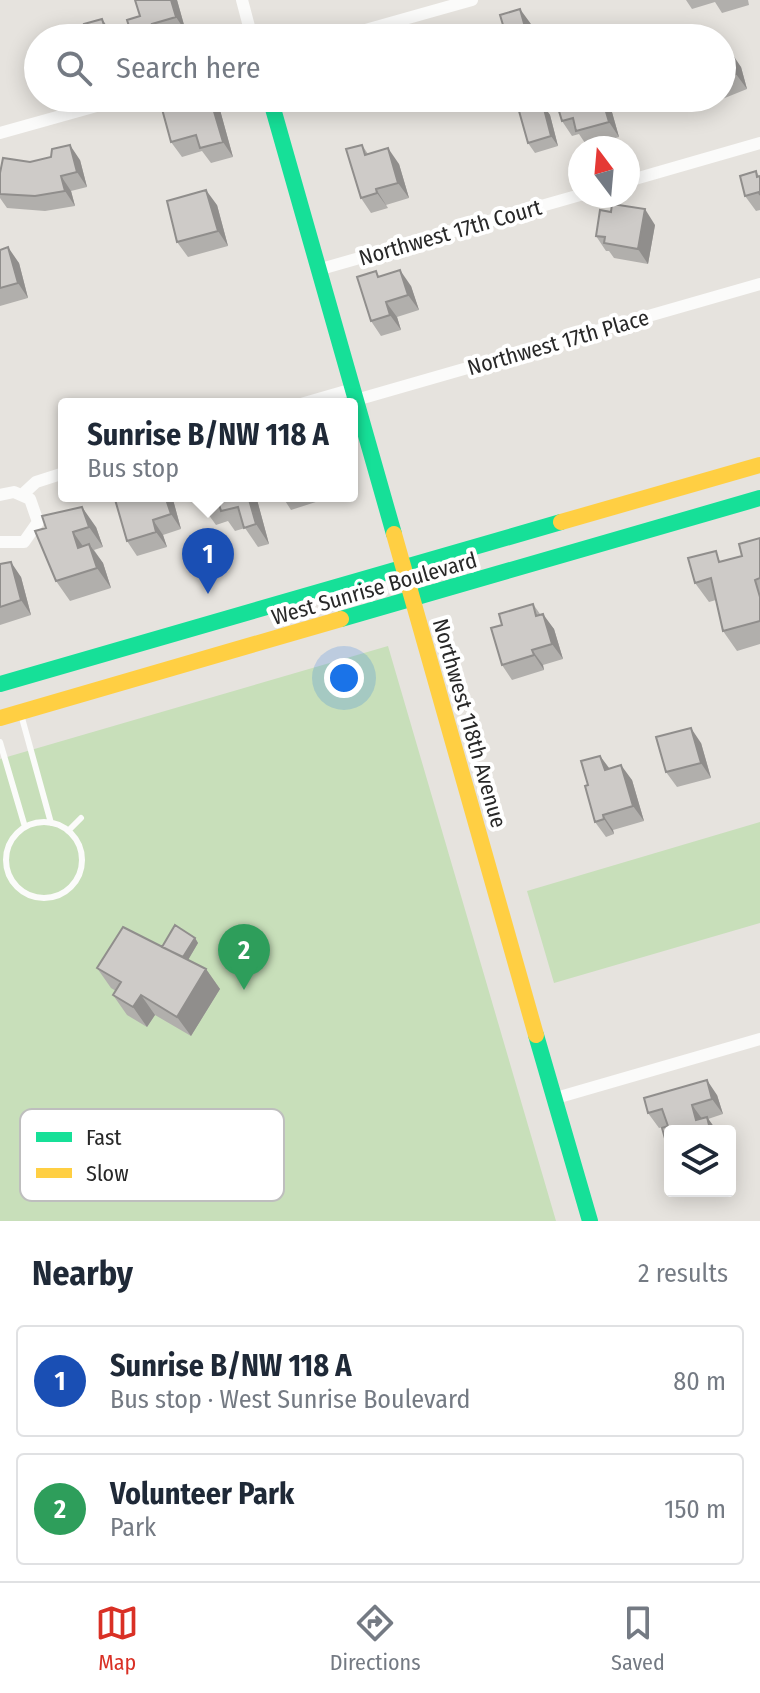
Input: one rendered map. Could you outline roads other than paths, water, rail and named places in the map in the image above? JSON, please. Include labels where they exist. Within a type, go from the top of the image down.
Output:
[{"type":"main road","name":"Northwest 118th Avenue","points":[[274,112],[321,269],[355,398]]},
{"type":"main road","name":"Northwest 118th Avenue","points":[[358,409],[404,567],[416,621],[590,1221]]},
{"type":"main road","name":"West Sunrise Boulevard","points":[[0,684],[760,465]]},
{"type":"main road","name":"West Sunrise Boulevard","points":[[0,718],[760,498]]},
{"type":"street","points":[[242,0],[248,24]]},
{"type":"street","points":[[387,24],[472,0]]},
{"type":"street","points":[[0,133],[75,112]]},
{"type":"street","points":[[640,178],[760,143]]},
{"type":"street","name":"Northwest 17th Court","points":[[321,269],[568,198]]},
{"type":"street","name":"Northwest 17th Place","points":[[336,398],[760,284]]},
{"type":"street","points":[[0,495],[23,494],[36,482],[58,475]]},
{"type":"street","points":[[0,542],[24,542],[35,530],[35,506],[23,494]]},
{"type":"street","points":[[556,1098],[760,1039]]},
{"type":"lane","points":[[20,713],[51,823]]},
{"type":"lane","points":[[0,742],[25,827]]},
{"type":"lane","points":[[68,831],[81,818]]},
{"type":"lane","points":[[51,823],[68,831],[78,843],[82,864],[79,875],[64,893],[41,898],[29,895],[12,882],[3,863],[4,846],[25,827],[51,823]]},
{"type":"place","name":"Sunrise B/NW 118 A","points":[[208,594]]},
{"type":"place","name":"Volunteer Park","points":[[244,990]]}]
